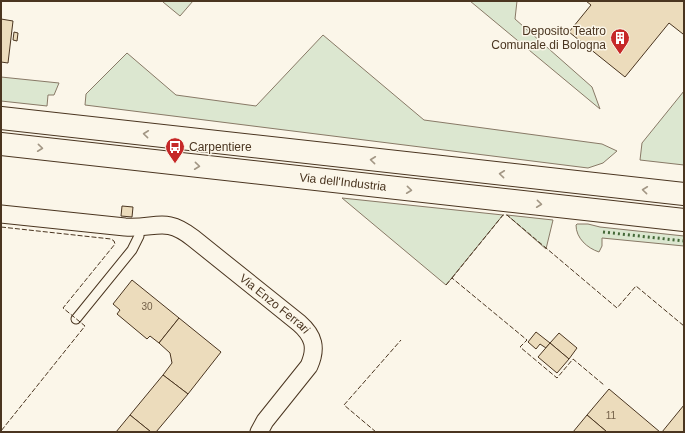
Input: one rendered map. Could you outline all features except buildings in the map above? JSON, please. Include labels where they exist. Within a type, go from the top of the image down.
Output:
[{"type":"main road","points":[[1,118],[684,194]]},
{"type":"main road","name":"Via dell'Industria","points":[[1,144],[684,220]]},
{"type":"street","name":"Via Enzo Ferrari","points":[[1,214],[126,227],[161,224],[183,230],[299,323],[307,330],[311,338],[314,352],[309,366],[264,421],[259,432]]},
{"type":"lane","points":[[76,319],[137,243],[139,227]]},
{"type":"green space","points":[[193,1],[180,16],[163,2]]},
{"type":"green space","points":[[470,1],[517,1],[515,19],[592,87],[600,109]]},
{"type":"green space","points":[[323,35],[424,120],[602,144],[617,151],[603,163],[588,168],[85,105],[86,94],[127,53],[176,95],[256,106]]},
{"type":"green space","points":[[1,77],[59,83],[54,95],[48,95],[47,106],[1,101]]},
{"type":"green space","points":[[684,91],[684,165],[640,160],[642,143]]},
{"type":"green space","points":[[342,198],[503,215],[446,285]]},
{"type":"green space","points":[[507,215],[553,220],[546,249]]},
{"type":"green space","points":[[577,224],[588,224],[600,227],[684,236],[684,246],[602,238],[602,246],[599,252],[590,248],[583,242],[576,230]]},
{"type":"hedge","points":[[603,232],[684,241]]},
{"type":"fence","points":[[452,278],[503,215],[507,215],[617,308],[636,286],[684,326]]},
{"type":"fence","points":[[1,227],[111,239],[115,244],[63,308],[85,326],[1,431]]},
{"type":"fence","points":[[446,285],[452,278],[527,340],[520,347],[557,378],[573,359],[604,385]]},
{"type":"fence","points":[[376,432],[344,405],[401,340]]},
{"type":"place","name":"Deposito Teatro Comunale di Bologna","points":[[620,55]]},
{"type":"place","name":"Carpentiere","points":[[175,164]]}]
